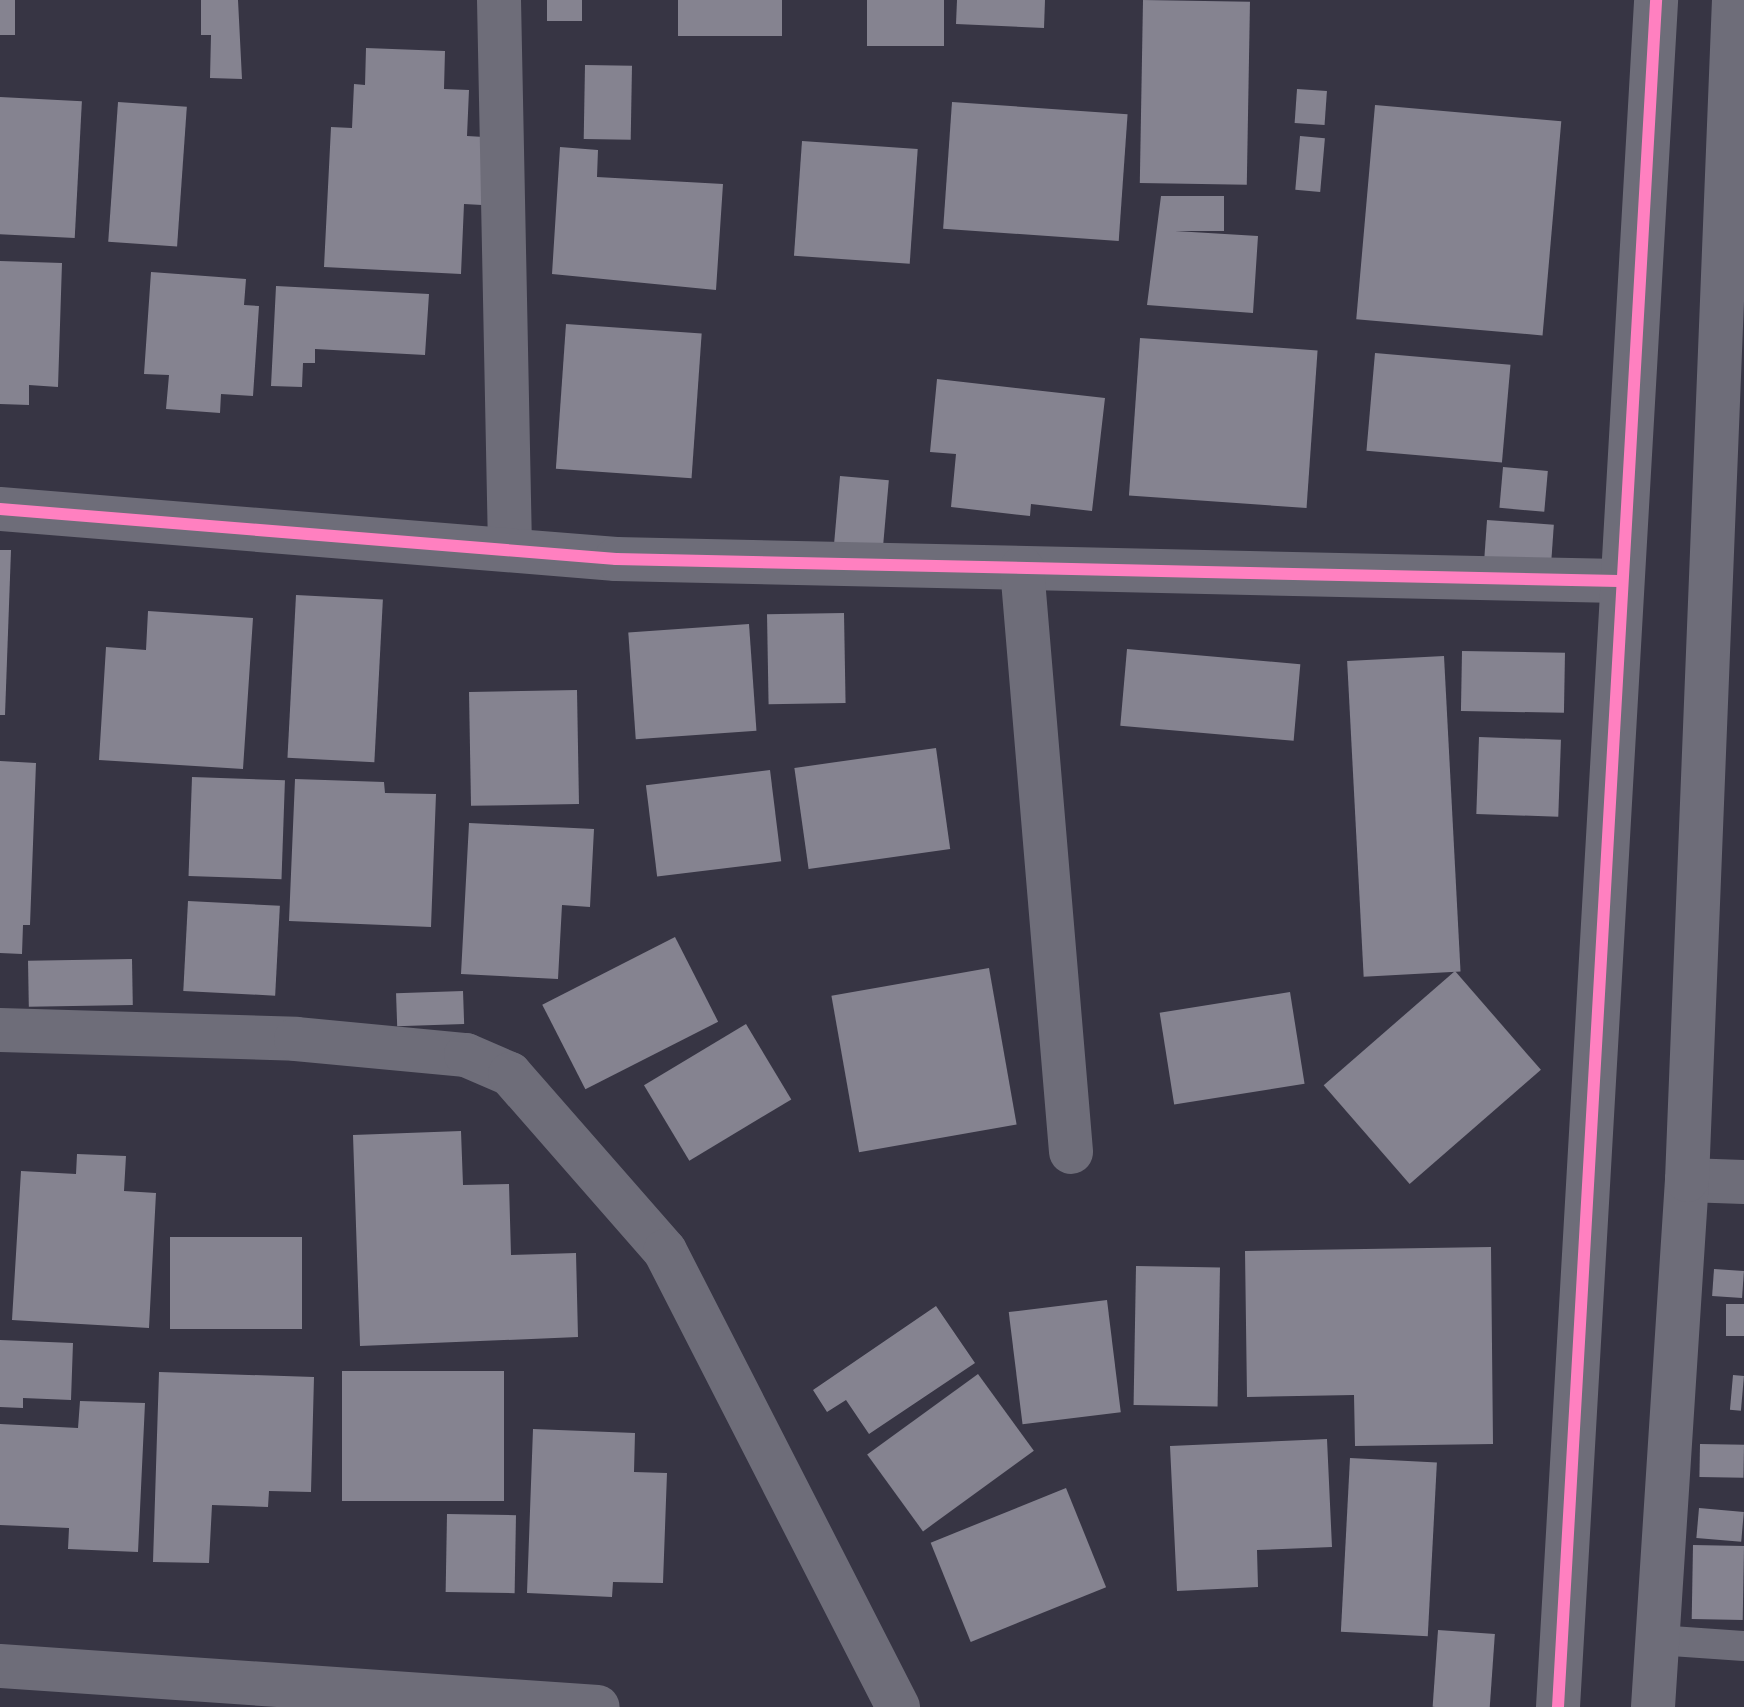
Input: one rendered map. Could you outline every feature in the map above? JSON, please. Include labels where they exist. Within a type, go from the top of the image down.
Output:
[{"type":"street","points":[[499,0],[510,547]]},
{"type":"street","points":[[1558,1707],[1619,581],[1656,0]]},
{"type":"street","points":[[1653,1707],[1687,1180],[1734,0]]},
{"type":"street","points":[[0,509],[510,547],[616,559],[1619,581]]},
{"type":"street","points":[[1022,568],[1071,1152]]},
{"type":"street","points":[[0,1030],[296,1039],[466,1055],[510,1074],[665,1251],[898,1707]]},
{"type":"street","points":[[1687,1180],[1744,1182]]},
{"type":"street","points":[[0,1666],[598,1707]]},
{"type":"lane","points":[[1657,1640],[1744,1646]]},
{"type":"building","points":[[0,0],[15,0],[15,35],[0,35]]},
{"type":"building","points":[[201,0],[238,0],[242,79],[210,78],[211,35],[201,35]]},
{"type":"building","points":[[547,0],[582,0],[582,21],[547,21]]},
{"type":"building","points":[[678,0],[782,0],[782,36],[678,36]]},
{"type":"building","points":[[867,0],[944,0],[944,46],[867,46]]},
{"type":"building","points":[[957,0],[1045,0],[1044,28],[956,24]]},
{"type":"building","points":[[1143,0],[1250,2],[1247,185],[1140,183]]},
{"type":"building","points":[[366,48],[445,51],[444,89],[469,90],[467,136],[484,137],[482,205],[464,204],[461,274],[324,267],[331,127],[352,128],[354,84],[365,85]]},
{"type":"building","points":[[585,65],[632,66],[631,140],[584,139]]},
{"type":"building","points":[[1297,89],[1327,91],[1325,125],[1295,123]]},
{"type":"building","points":[[0,97],[82,101],[75,238],[0,234]]},
{"type":"building","points":[[118,102],[187,107],[177,246],[108,242]]},
{"type":"building","points":[[952,102],[1128,114],[1119,241],[943,229]]},
{"type":"building","points":[[1375,105],[1561,121],[1543,335],[1356,319]]},
{"type":"building","points":[[1300,136],[1325,138],[1320,192],[1295,190]]},
{"type":"building","points":[[802,141],[918,149],[910,264],[794,256]]},
{"type":"building","points":[[560,147],[598,150],[597,177],[723,184],[716,290],[552,274]]},
{"type":"building","points":[[1161,196],[1224,196],[1224,231],[1175,231],[1258,236],[1253,313],[1147,305]]},
{"type":"building","points":[[0,261],[62,263],[58,387],[29,385],[29,405],[0,404]]},
{"type":"building","points":[[151,272],[246,279],[244,305],[259,306],[253,396],[221,394],[220,413],[166,409],[169,375],[144,374]]},
{"type":"building","points":[[276,286],[429,294],[425,355],[315,349],[315,363],[303,363],[302,387],[271,386]]},
{"type":"building","points":[[566,324],[702,333],[692,478],[556,469]]},
{"type":"building","points":[[1140,338],[1318,350],[1307,508],[1129,496]]},
{"type":"building","points":[[1375,353],[1510,365],[1502,462],[1366,451]]},
{"type":"building","points":[[937,379],[1105,398],[1092,511],[1031,504],[1030,516],[951,507],[956,454],[930,452]]},
{"type":"building","points":[[1503,467],[1548,471],[1544,512],[1499,508]]},
{"type":"building","points":[[840,476],[889,480],[882,560],[833,556]]},
{"type":"building","points":[[1487,520],[1554,525],[1551,566],[1484,561]]},
{"type":"building","points":[[0,550],[11,550],[5,715],[0,715]]},
{"type":"building","points":[[296,595],[383,600],[374,762],[287,758]]},
{"type":"building","points":[[148,611],[253,618],[243,769],[99,760],[106,647],[146,650]]},
{"type":"building","points":[[844,613],[846,703],[769,704],[767,614]]},
{"type":"building","points":[[749,624],[756,731],[636,739],[628,632]]},
{"type":"building","points":[[1127,649],[1300,664],[1294,741],[1120,726]]},
{"type":"building","points":[[1462,651],[1565,653],[1564,713],[1461,711]]},
{"type":"building","points":[[1444,656],[1461,972],[1364,977],[1347,661]]},
{"type":"building","points":[[577,690],[579,804],[471,806],[469,692]]},
{"type":"building","points":[[1479,737],[1561,740],[1558,817],[1476,814]]},
{"type":"building","points":[[936,748],[950,849],[809,869],[794,768]]},
{"type":"building","points":[[0,761],[36,763],[30,925],[23,925],[22,954],[0,953]]},
{"type":"building","points":[[770,770],[781,861],[657,877],[646,785]]},
{"type":"building","points":[[192,777],[285,780],[281,879],[189,876]]},
{"type":"building","points":[[295,779],[384,782],[385,793],[436,794],[431,927],[289,921]]},
{"type":"building","points":[[469,823],[594,829],[590,907],[562,905],[558,979],[461,974]]},
{"type":"building","points":[[188,901],[280,906],[275,996],[183,991]]},
{"type":"building","points":[[675,937],[718,1022],[585,1089],[542,1005]]},
{"type":"building","points":[[132,959],[133,1005],[29,1007],[28,961]]},
{"type":"building","points":[[989,968],[1017,1125],[859,1152],[831,996]]},
{"type":"building","points":[[1455,971],[1541,1070],[1410,1184],[1324,1085]]},
{"type":"building","points":[[463,991],[464,1024],[397,1026],[396,993]]},
{"type":"building","points":[[1290,992],[1305,1084],[1174,1105],[1160,1013]]},
{"type":"building","points":[[746,1024],[791,1099],[689,1161],[644,1085]]},
{"type":"building","points":[[461,1131],[463,1185],[509,1184],[511,1255],[576,1253],[578,1337],[360,1346],[353,1135]]},
{"type":"building","points":[[77,1154],[126,1156],[124,1191],[156,1193],[149,1328],[12,1320],[21,1171],[76,1174]]},
{"type":"building","points":[[170,1237],[302,1237],[302,1329],[170,1329]]},
{"type":"building","points":[[1491,1247],[1493,1444],[1355,1446],[1354,1395],[1247,1397],[1245,1251]]},
{"type":"building","points":[[1136,1266],[1220,1267],[1218,1406],[1134,1405]]},
{"type":"building","points":[[1714,1269],[1744,1271],[1742,1298],[1712,1296]]},
{"type":"building","points":[[1107,1300],[1121,1412],[1023,1424],[1009,1312]]},
{"type":"building","points":[[1726,1304],[1744,1304],[1744,1336],[1726,1336]]},
{"type":"building","points":[[936,1306],[975,1363],[869,1434],[846,1400],[827,1412],[813,1390]]},
{"type":"building","points":[[0,1340],[73,1343],[71,1400],[23,1398],[23,1408],[0,1407]]},
{"type":"building","points":[[342,1371],[504,1371],[504,1501],[342,1501]]},
{"type":"building","points":[[159,1372],[314,1377],[311,1492],[269,1491],[268,1507],[212,1505],[209,1563],[153,1562]]},
{"type":"building","points":[[978,1374],[1034,1451],[923,1531],[867,1455]]},
{"type":"building","points":[[1733,1375],[1744,1376],[1741,1411],[1730,1410]]},
{"type":"building","points":[[80,1401],[145,1403],[138,1552],[68,1549],[69,1528],[0,1525],[0,1424],[78,1428]]},
{"type":"building","points":[[533,1429],[635,1433],[634,1472],[667,1473],[663,1583],[613,1582],[612,1597],[527,1593]]},
{"type":"building","points":[[1327,1439],[1332,1547],[1257,1550],[1258,1587],[1177,1591],[1170,1446]]},
{"type":"building","points":[[1700,1444],[1744,1445],[1743,1478],[1699,1477]]},
{"type":"building","points":[[1350,1458],[1437,1463],[1428,1636],[1341,1632]]},
{"type":"building","points":[[1066,1488],[1106,1587],[971,1642],[931,1543]]},
{"type":"building","points":[[1699,1508],[1744,1512],[1741,1542],[1696,1538]]},
{"type":"building","points":[[447,1514],[516,1515],[515,1593],[446,1592]]},
{"type":"building","points":[[1693,1545],[1744,1546],[1743,1620],[1692,1619]]},
{"type":"building","points":[[1438,1630],[1495,1634],[1490,1707],[1433,1707]]},
{"type":"cycle path","points":[[1558,1707],[1656,0]]},
{"type":"cycle path","points":[[0,509],[616,559],[1619,581]]}]
